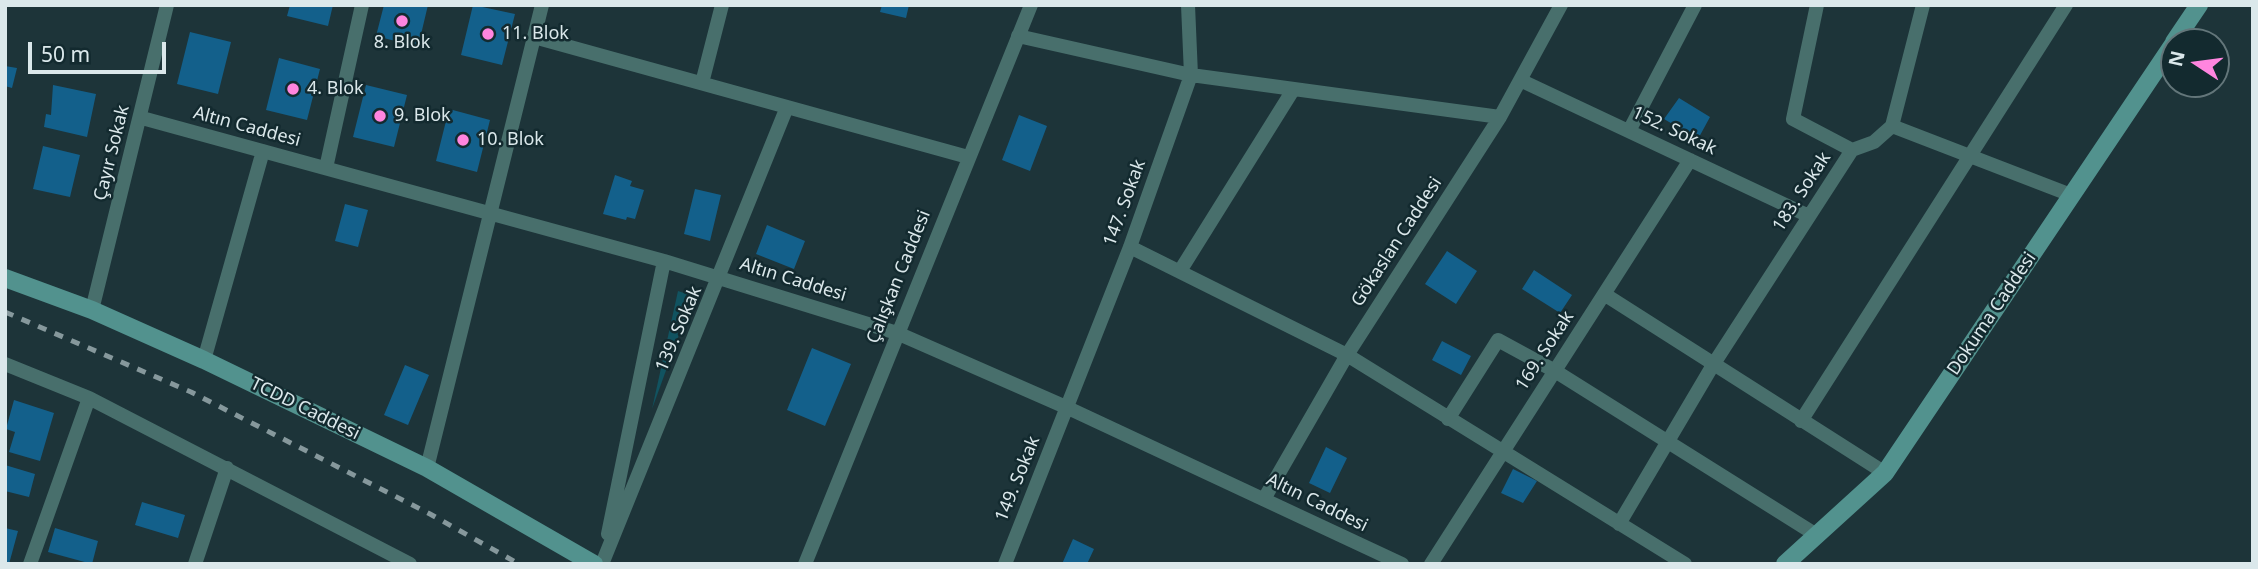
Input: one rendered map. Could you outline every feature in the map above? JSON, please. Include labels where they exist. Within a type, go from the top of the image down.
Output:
[{"type":"main road","name":"Dokuma Caddesi","points":[[2183,28],[2199,5]]},
{"type":"main road","name":"Dokuma Caddesi","points":[[1785,564],[1885,472],[2160,63]]},
{"type":"main road","name":"TCDD Caddesi","points":[[5,278],[92,310],[204,360],[427,468],[594,564]]},
{"type":"street","name":"Çayır Sokak","points":[[92,310],[142,118],[167,5]]},
{"type":"street","points":[[326,168],[362,5]]},
{"type":"street","points":[[427,468],[542,5]]},
{"type":"street","points":[[702,83],[722,5]]},
{"type":"street","name":"Çalışkan Caddesi","points":[[805,564],[1031,5]]},
{"type":"street","name":"147. Sokak","points":[[1068,408],[1130,247],[1191,75],[1188,5]]},
{"type":"street","name":"Gökaslan Caddesi","points":[[1264,499],[1347,355],[1500,117],[1561,5]]},
{"type":"street","points":[[1629,131],[1695,5]]},
{"type":"street","points":[[1817,5],[1793,119],[1852,150]]},
{"type":"street","points":[[1923,5],[1892,126],[2071,195]]},
{"type":"street","points":[[1801,421],[2066,5]]},
{"type":"street","points":[[1018,36],[1191,75],[1500,117]]},
{"type":"street","points":[[534,37],[968,157]]},
{"type":"street","name":"152. Sokak","points":[[1521,81],[1809,216]]},
{"type":"street","points":[[1180,271],[1293,90]]},
{"type":"street","name":"139. Sokak","points":[[602,564],[721,278],[787,107]]},
{"type":"street","name":"Altın Caddesi","points":[[142,118],[664,261],[897,333],[1068,408],[1264,499],[1374,558],[1402,564]]},
{"type":"street","name":"183. Sokak","points":[[1619,524],[1713,365],[1852,150],[1874,142],[1892,126]]},
{"type":"street","points":[[204,360],[263,151]]},
{"type":"street","name":"169. Sokak","points":[[1432,564],[1690,160]]},
{"type":"street","points":[[1130,247],[1347,355],[1685,564]]},
{"type":"street","name":"139. Sokak","points":[[602,564],[664,261]]},
{"type":"street","points":[[1604,294],[1885,472]]},
{"type":"street","points":[[1448,419],[1498,340],[1555,371],[1818,536]]},
{"type":"street","points":[[5,364],[89,398],[410,564]]},
{"type":"street","points":[[30,564],[89,398]]},
{"type":"street","name":"149. Sokak","points":[[1004,564],[1068,408]]},
{"type":"street","points":[[195,564],[227,468]]},
{"type":"shaded area","points":[[678,291],[693,296],[652,409]]},
{"type":"building","points":[[290,5],[333,5],[328,26],[287,16]]},
{"type":"building","name":"8. Blok","points":[[384,5],[428,5],[418,47],[376,36]]},
{"type":"building","name":"11. Blok","points":[[473,5],[515,14],[502,65],[461,55]]},
{"type":"building","points":[[882,5],[909,5],[906,18],[880,12]]},
{"type":"building","points":[[190,32],[231,42],[218,94],[177,84]]},
{"type":"building","name":"4. Blok","points":[[279,58],[320,69],[307,120],[266,110]]},
{"type":"building","points":[[5,66],[17,68],[12,88],[5,86]]},
{"type":"building","points":[[53,85],[96,94],[87,137],[44,127],[46,114],[51,115]]},
{"type":"building","name":"9. Blok","points":[[366,85],[407,95],[394,147],[353,137]]},
{"type":"building","points":[[1679,98],[1710,117],[1698,139],[1664,119]]},
{"type":"building","name":"10. Blok","points":[[449,109],[490,120],[477,172],[436,161]]},
{"type":"building","points":[[1019,115],[1047,126],[1030,171],[1002,160]]},
{"type":"building","points":[[43,146],[80,155],[70,197],[33,189]]},
{"type":"building","points":[[615,175],[632,181],[630,186],[644,190],[635,219],[627,217],[626,220],[603,214]]},
{"type":"building","points":[[695,189],[721,195],[710,241],[684,234]]},
{"type":"building","points":[[345,204],[368,210],[358,247],[335,241]]},
{"type":"building","points":[[767,225],[805,241],[794,269],[756,254]]},
{"type":"building","points":[[1447,251],[1477,271],[1456,304],[1425,284]]},
{"type":"building","points":[[1534,270],[1572,295],[1560,313],[1522,289]]},
{"type":"building","points":[[1442,341],[1471,356],[1461,375],[1432,360]]},
{"type":"building","points":[[812,348],[851,364],[825,426],[787,410]]},
{"type":"building","points":[[405,365],[429,375],[408,425],[384,415]]},
{"type":"building","points":[[14,400],[54,413],[40,461],[9,452],[15,432],[6,429]]},
{"type":"building","points":[[1326,447],[1347,458],[1330,493],[1309,483]]},
{"type":"building","points":[[5,465],[35,474],[29,497],[5,491]]},
{"type":"building","points":[[1513,469],[1537,481],[1523,503],[1501,493]]},
{"type":"building","points":[[142,502],[185,515],[178,538],[135,525]]},
{"type":"building","points":[[5,528],[18,531],[9,564],[5,564]]},
{"type":"building","points":[[55,528],[98,541],[92,564],[48,552]]},
{"type":"building","points":[[1073,539],[1094,549],[1087,564],[1062,564]]},
{"type":"railway","points":[[5,312],[191,392],[430,514],[519,564]]},
{"type":"place","name":"8. Blok","points":[[402,21]]},
{"type":"place","name":"11. Blok","points":[[488,34]]},
{"type":"place","name":"4. Blok","points":[[293,89]]},
{"type":"place","name":"9. Blok","points":[[380,116]]},
{"type":"place","name":"10. Blok","points":[[463,140]]}]
